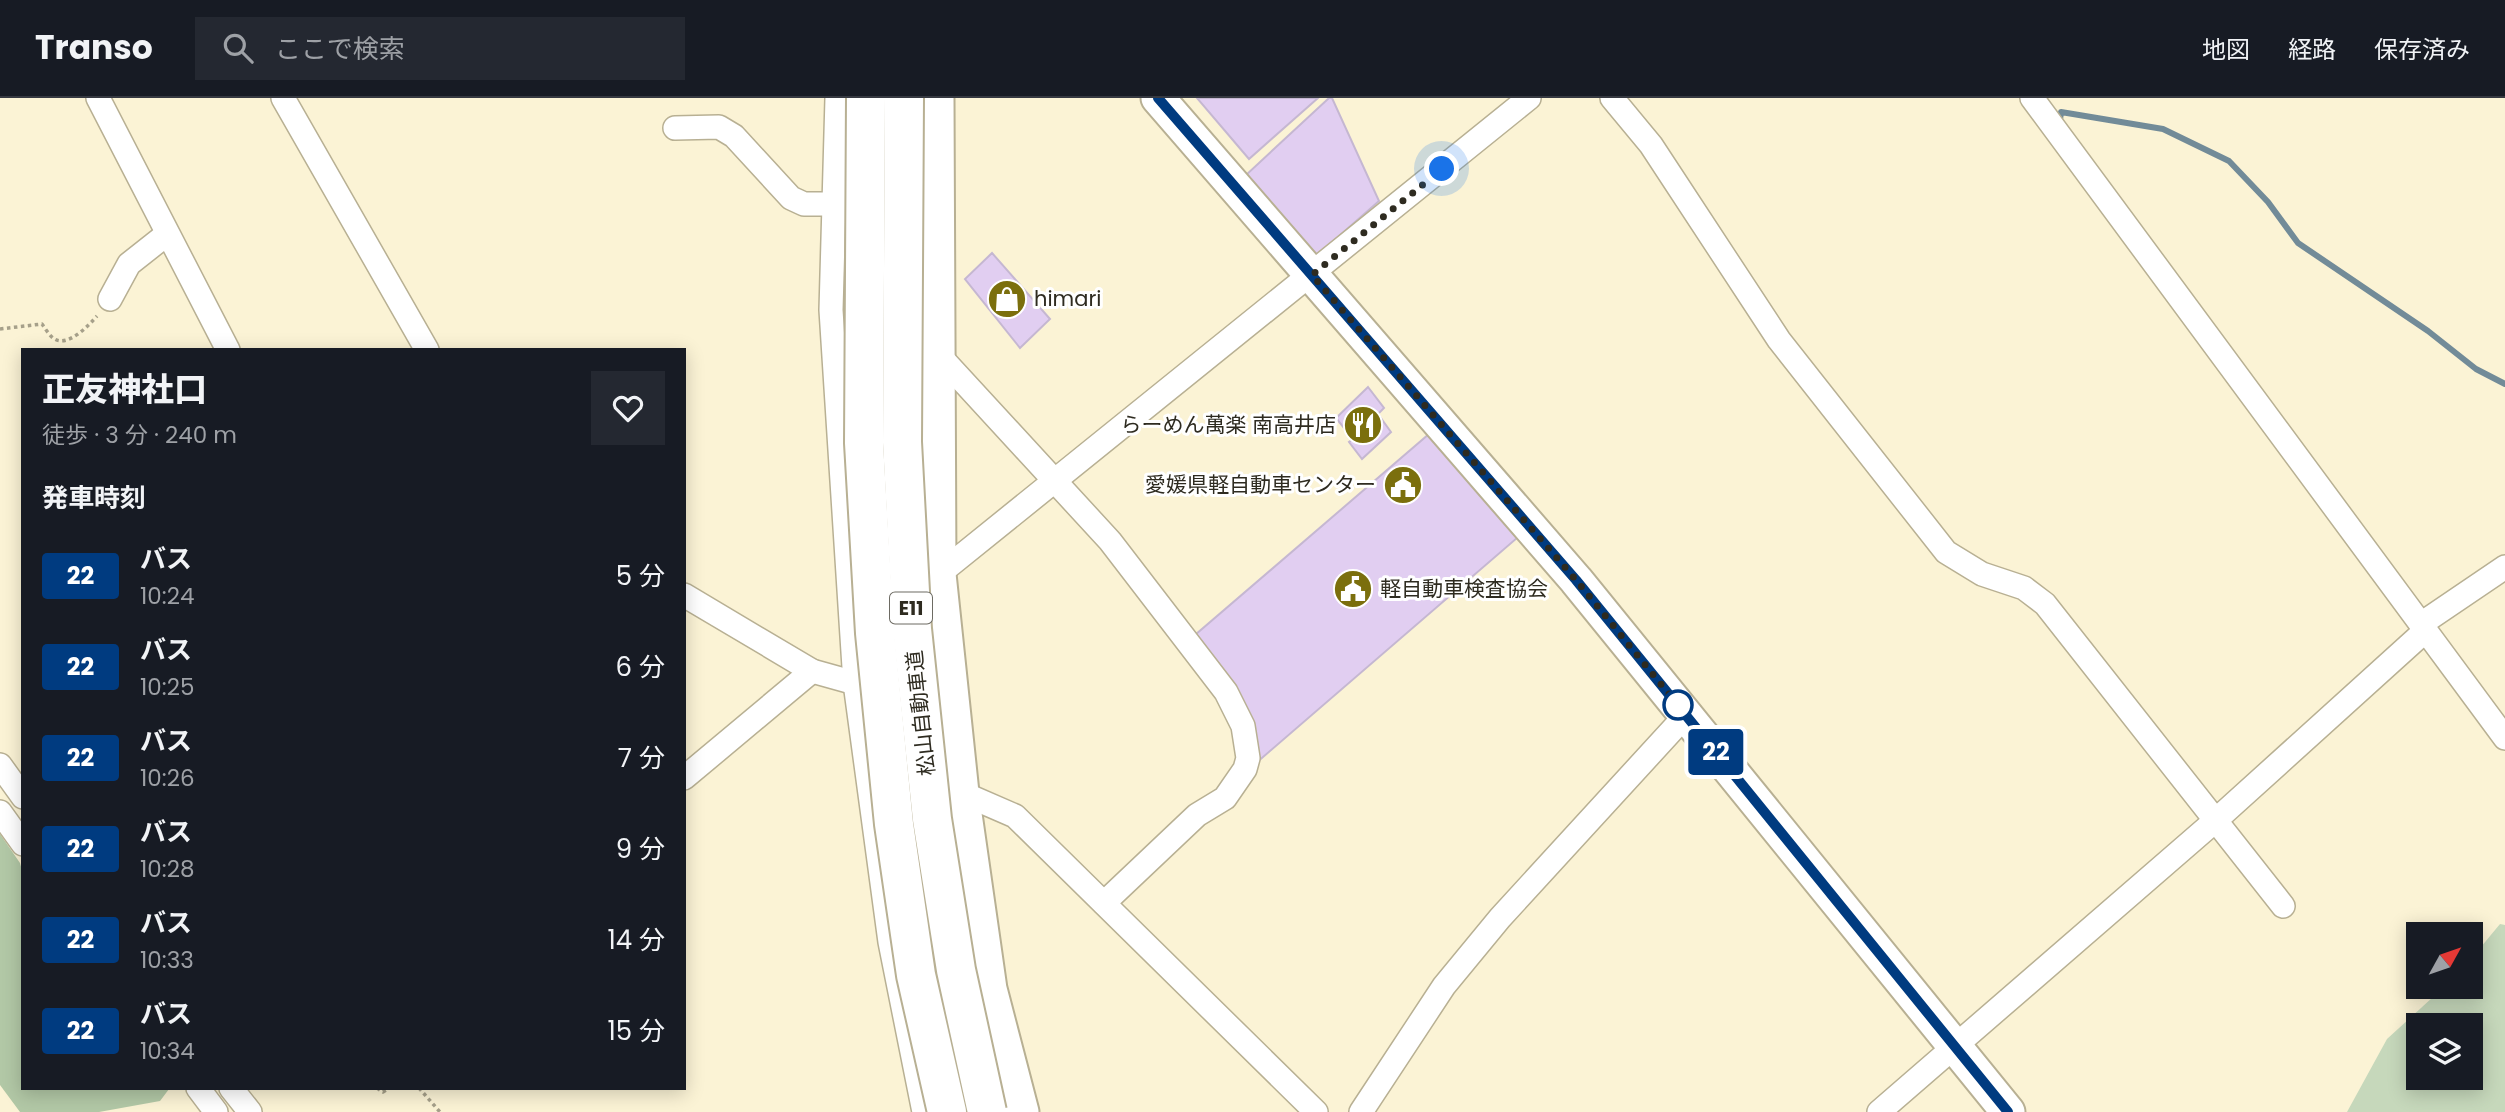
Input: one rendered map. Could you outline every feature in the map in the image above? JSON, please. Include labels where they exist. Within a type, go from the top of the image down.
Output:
[{"type":"highway","name":"松山自動車道","points":[[866,98],[864,443],[875,633],[894,824],[914,962],[947,1112]]},
{"type":"highway","name":"松山自動車道","points":[[904,98],[902,442],[912,629],[938,860],[956,970],[987,1112]]},
{"type":"main road","points":[[937,98],[939,575],[962,793],[990,989],[1022,1112]]},
{"type":"main road","points":[[1158,98],[1576,580],[2008,1112]]},
{"type":"street","points":[[97,98],[227,348]]},
{"type":"street","points":[[283,98],[427,348]]},
{"type":"street","points":[[837,98],[831,310],[855,683],[890,942],[924,1112]]},
{"type":"street","points":[[939,575],[1529,98]]},
{"type":"street","points":[[1612,98],[1651,145],[1779,341],[1946,552],[1982,574],[2024,588],[2045,604],[2283,906]]},
{"type":"street","points":[[2032,98],[2505,738]]},
{"type":"street","points":[[675,128],[719,127],[734,136],[791,198],[804,204],[834,204]]},
{"type":"street","points":[[110,299],[130,264],[167,233]]},
{"type":"street","points":[[939,354],[1110,541],[1226,692],[1243,726],[1248,758],[1245,769],[1225,798],[1197,815],[1104,903]]},
{"type":"street","points":[[1879,1112],[2216,820],[2423,627],[2505,567]]},
{"type":"street","points":[[686,596],[812,671],[855,683],[962,793],[1015,816],[1316,1112]]},
{"type":"street","points":[[686,776],[812,671]]},
{"type":"street","points":[[1361,1112],[1444,986],[1500,918],[1686,715]]},
{"type":"street","points":[[0,765],[21,794]]},
{"type":"street","points":[[0,812],[21,841]]},
{"type":"street","points":[[200,1090],[216,1112]]},
{"type":"street","points":[[234,1090],[250,1112]]},
{"type":"path","points":[[0,329],[42,324],[53,338],[61,341],[88,326],[110,299]]},
{"type":"path","points":[[421,1090],[440,1112]]},
{"type":"green space","points":[[0,834],[21,867],[21,1090],[168,1090],[160,1101],[99,1112],[20,1112],[0,1085]]},
{"type":"green space","points":[[2500,924],[2505,925],[2505,1112],[2347,1112],[2387,1039],[2406,1022],[2406,1090],[2483,1090],[2483,1013],[2416,1013],[2431,999],[2483,999],[2483,945]]},
{"type":"building","points":[[1197,98],[1318,98],[1249,159]]},
{"type":"building","points":[[1332,98],[1379,201],[1314,258],[1246,175]]},
{"type":"building","name":"himari","points":[[992,253],[1050,319],[1020,348],[965,279]]},
{"type":"building","name":"らーめん萬楽 南高井店","points":[[1368,387],[1384,408],[1378,414],[1391,432],[1362,459],[1349,442],[1353,439],[1336,418]]},
{"type":"building","name":"軽自動車検査協会","points":[[1429,434],[1517,538],[1248,770],[1241,727],[1188,641]]},
{"type":"waterway","points":[[2060,120],[2061,112],[2163,129],[2229,161],[2268,202],[2298,243],[2428,331],[2476,369],[2505,384]]},
{"type":"bus line","name":"22","points":[[1158,98],[1576,580],[2008,1112]]},
{"type":"place","name":"himari","points":[[1007,299]]},
{"type":"place","name":"らーめん萬楽 南高井店","points":[[1363,425]]},
{"type":"place","name":"愛媛県軽自動車センター","points":[[1403,485]]},
{"type":"place","name":"軽自動車検査協会","points":[[1353,589]]},
{"type":"route","points":[[1442,169],[1312,275],[1576,580],[1678,705]]}]
